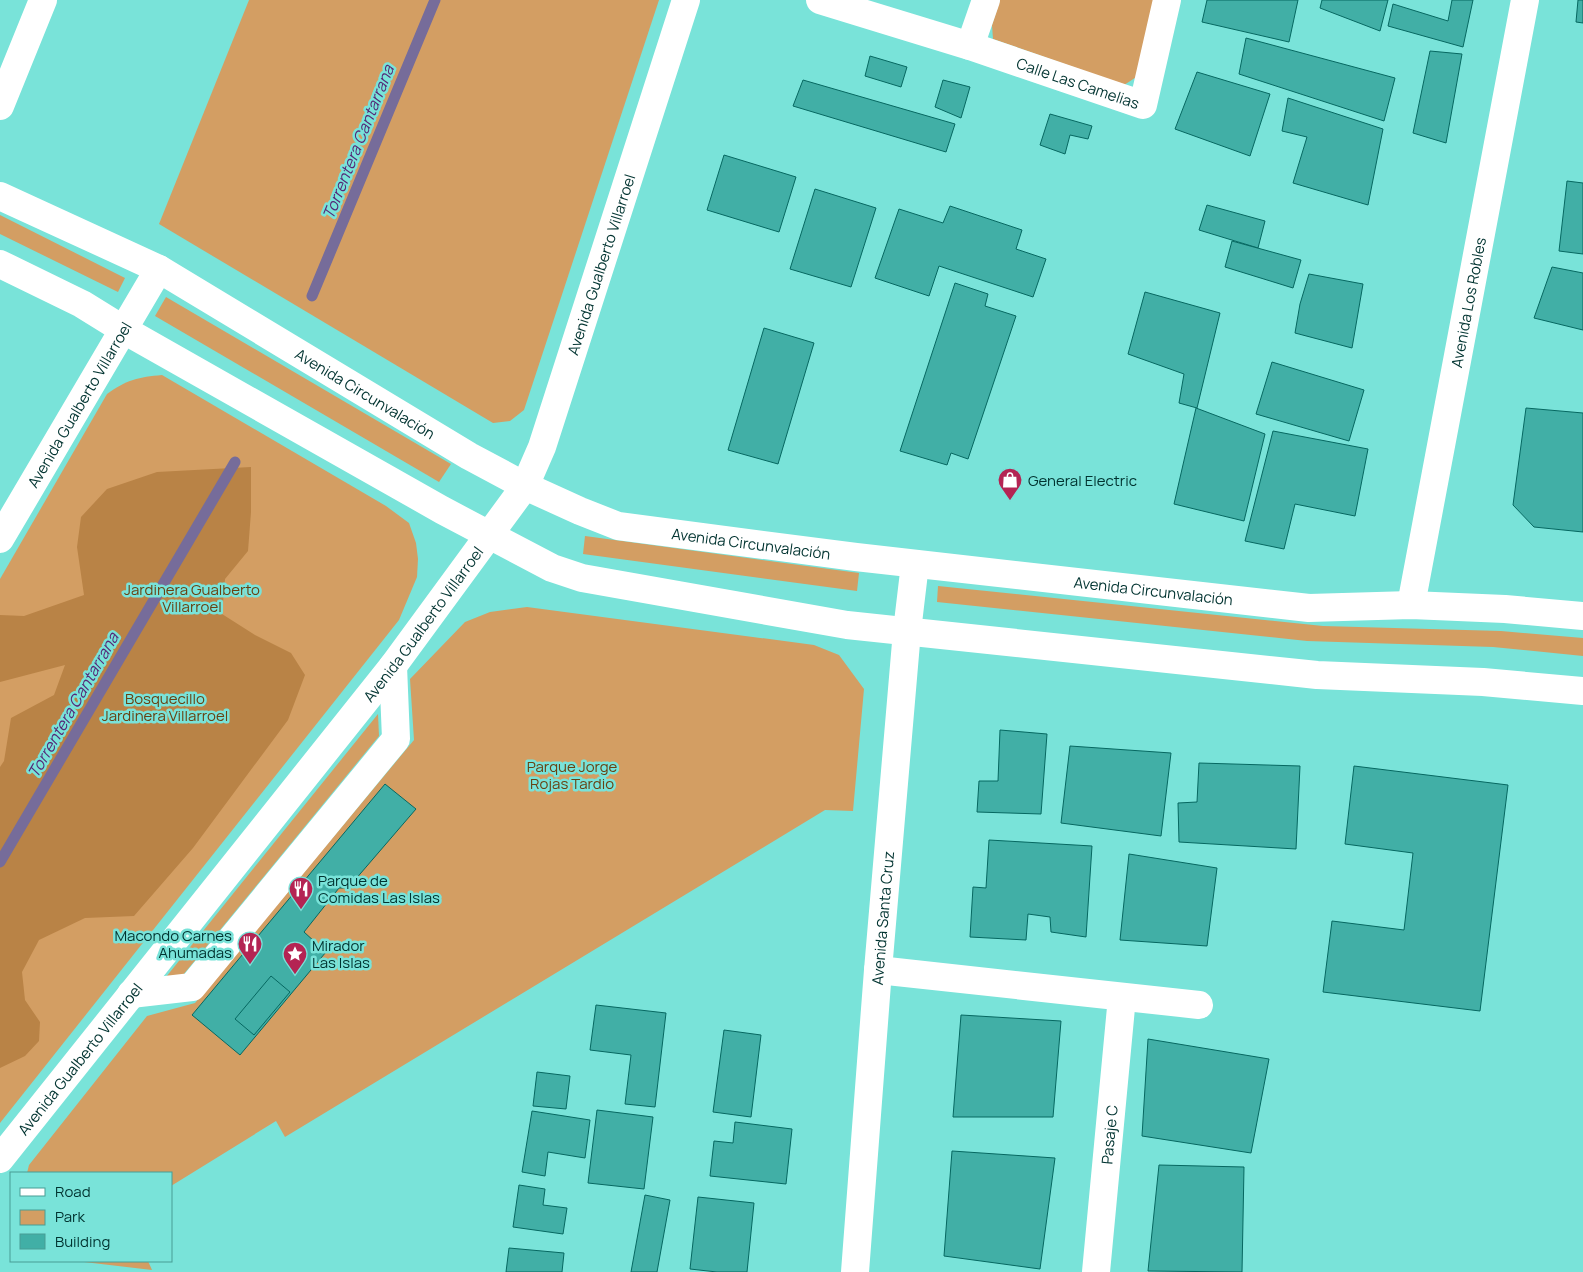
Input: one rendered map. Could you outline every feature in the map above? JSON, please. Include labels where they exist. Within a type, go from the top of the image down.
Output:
[{"type":"main road","points":[[0,106],[43,0]]},
{"type":"main road","name":"Avenida Gualberto Villarroel","points":[[0,1159],[392,666],[525,486],[542,447],[686,0]]},
{"type":"main road","name":"Calle Las Camelias","points":[[820,0],[970,46],[1142,105],[1167,0]]},
{"type":"main road","points":[[970,46],[986,0]]},
{"type":"main road","name":"Avenida Los Robles","points":[[1412,605],[1525,0]]},
{"type":"main road","name":"Avenida Circunvalación","points":[[0,196],[58,221],[158,269],[469,456],[525,486],[618,526],[915,564],[1309,608],[1412,605],[1505,609],[1583,616]]},
{"type":"main road","points":[[0,264],[82,304],[124,330],[489,535],[552,568],[582,578],[847,625],[1317,675],[1483,682],[1583,691]]},
{"type":"main road","name":"Avenida Gualberto Villarroel","points":[[0,539],[158,269]]},
{"type":"main road","name":"Avenida Santa Cruz","points":[[855,1272],[878,970],[907,631],[915,564]]},
{"type":"main road","points":[[131,994],[192,987],[396,739],[392,666]]},
{"type":"main road","points":[[878,970],[1199,1006]]},
{"type":"main road","name":"Pasaje C","points":[[1096,1272],[1122,997]]},
{"type":"green space","points":[[249,0],[659,0],[524,410],[510,421],[493,423],[159,224]]},
{"type":"green space","points":[[1000,0],[1154,0],[1138,76],[1124,85],[993,39],[992,25]]},
{"type":"green space","points":[[0,215],[125,278],[118,292],[0,234]]},
{"type":"green space","points":[[166,297],[451,464],[439,482],[155,316]]},
{"type":"green space","name":"Jardinera Gualberto Villarroel","points":[[162,375],[386,506],[409,523],[416,543],[418,559],[417,577],[399,620],[0,1123],[0,579],[107,394],[120,385],[133,380]]},
{"type":"green space","name":"Bosquecillo Jardinera Villarroel","points":[[251,467],[251,512],[248,551],[225,579],[222,614],[255,635],[291,653],[305,675],[288,720],[193,848],[134,916],[85,918],[39,940],[22,972],[25,1000],[40,1022],[39,1041],[25,1056],[0,1068],[0,767],[4,761],[11,718],[54,695],[65,665],[0,682],[0,615],[24,616],[84,595],[77,547],[81,517],[107,489],[157,472]]},
{"type":"green space","points":[[585,536],[859,573],[857,591],[583,554]]},
{"type":"green space","points":[[938,586],[1323,626],[1501,631],[1583,638],[1583,656],[1493,647],[1307,641],[937,602]]},
{"type":"green space","name":"Parque Jorge Rojas Tardio","points":[[527,607],[814,645],[839,655],[864,689],[853,811],[825,810],[285,1137],[276,1121],[172,1185],[172,1172],[27,1172],[29,1165],[147,1016],[195,1003],[414,740],[410,679],[465,622],[490,612]]},
{"type":"green space","points":[[378,714],[379,736],[183,975],[166,977]]},
{"type":"green space","points":[[84,1262],[148,1262],[152,1270]]},
{"type":"building","points":[[1207,0],[1298,0],[1289,42],[1202,22]]},
{"type":"building","points":[[1322,0],[1388,0],[1380,31],[1320,8]]},
{"type":"building","points":[[1452,0],[1473,0],[1463,47],[1388,26],[1393,4],[1448,21]]},
{"type":"building","points":[[1578,0],[1583,0],[1583,23],[1576,22]]},
{"type":"building","points":[[1246,38],[1395,78],[1384,121],[1239,74]]},
{"type":"building","points":[[1430,51],[1462,54],[1446,143],[1413,133]]},
{"type":"building","points":[[870,56],[907,67],[901,87],[865,76]]},
{"type":"building","points":[[1197,72],[1270,94],[1250,156],[1175,129]]},
{"type":"building","points":[[803,80],[955,124],[946,152],[793,106]]},
{"type":"building","points":[[943,80],[970,87],[961,118],[935,107]]},
{"type":"building","points":[[1288,98],[1383,129],[1368,205],[1293,183],[1307,137],[1282,131]]},
{"type":"building","points":[[1050,114],[1092,126],[1088,139],[1070,135],[1065,154],[1040,145]]},
{"type":"building","points":[[724,155],[796,177],[779,232],[707,210]]},
{"type":"building","points":[[1567,181],[1583,183],[1583,254],[1559,251]]},
{"type":"building","points":[[815,189],[876,208],[851,287],[790,269]]},
{"type":"building","points":[[1207,205],[1265,221],[1258,248],[1199,230]]},
{"type":"building","points":[[950,206],[1022,230],[1016,249],[1046,259],[1033,297],[939,266],[929,296],[875,278],[899,209],[943,223]]},
{"type":"building","points":[[1232,241],[1301,260],[1293,288],[1225,267]]},
{"type":"building","points":[[1552,267],[1583,273],[1583,330],[1534,318]]},
{"type":"building","points":[[1309,274],[1363,284],[1352,348],[1295,333],[1300,304]]},
{"type":"building","points":[[955,283],[988,294],[985,306],[1016,316],[968,459],[951,453],[947,465],[900,451]]},
{"type":"building","points":[[1145,292],[1220,313],[1197,408],[1179,403],[1184,374],[1128,354]]},
{"type":"building","points":[[764,328],[814,343],[778,464],[728,450]]},
{"type":"building","points":[[1272,362],[1364,390],[1349,441],[1256,414]]},
{"type":"building","points":[[1196,408],[1265,434],[1244,521],[1174,504]]},
{"type":"building","points":[[1526,408],[1583,413],[1583,532],[1534,527],[1513,505]]},
{"type":"building","points":[[1273,431],[1368,449],[1355,516],[1295,504],[1284,549],[1245,541]]},
{"type":"building","points":[[1000,730],[1047,734],[1041,814],[977,812],[979,781],[998,781]]},
{"type":"building","points":[[1070,746],[1171,753],[1161,836],[1061,823]]},
{"type":"building","points":[[1199,763],[1300,766],[1296,849],[1179,842],[1178,803],[1197,802]]},
{"type":"building","points":[[1354,766],[1508,785],[1480,1011],[1323,992],[1332,921],[1404,930],[1413,853],[1345,844]]},
{"type":"building","name":"Parque de Comidas Las Islas","points":[[385,784],[416,809],[348,888],[339,888],[304,932],[326,952],[240,1055],[192,1015]]},
{"type":"building","points":[[989,840],[1092,846],[1086,937],[1051,932],[1050,917],[1028,914],[1026,940],[970,937],[973,887],[986,888]]},
{"type":"building","points":[[1129,854],[1217,868],[1207,946],[1120,940]]},
{"type":"building","points":[[271,976],[290,992],[254,1035],[235,1019]]},
{"type":"building","points":[[596,1005],[666,1013],[655,1107],[625,1104],[631,1055],[590,1050]]},
{"type":"building","points":[[961,1015],[1061,1021],[1053,1117],[953,1117]]},
{"type":"building","points":[[724,1030],[761,1035],[751,1117],[713,1112]]},
{"type":"building","points":[[1148,1039],[1269,1059],[1251,1153],[1142,1136]]},
{"type":"building","points":[[537,1072],[570,1076],[566,1109],[533,1106]]},
{"type":"building","points":[[597,1110],[653,1117],[644,1189],[588,1183]]},
{"type":"building","points":[[532,1111],[590,1120],[585,1158],[548,1152],[545,1176],[522,1172]]},
{"type":"building","points":[[735,1122],[792,1129],[786,1184],[710,1176],[714,1141],[733,1143]]},
{"type":"building","points":[[952,1151],[1055,1158],[1040,1269],[944,1256]]},
{"type":"building","points":[[1159,1165],[1244,1167],[1242,1272],[1148,1271]]},
{"type":"building","points":[[519,1185],[545,1189],[543,1205],[567,1208],[563,1234],[513,1227]]},
{"type":"building","points":[[645,1195],[670,1200],[657,1272],[631,1272]]},
{"type":"building","points":[[698,1197],[754,1203],[747,1272],[717,1272],[690,1269]]},
{"type":"building","points":[[509,1248],[564,1253],[562,1272],[506,1272]]},
{"type":"waterway","name":"Torrentera Cantarrana","points":[[312,296],[435,0]]},
{"type":"waterway","name":"Torrentera Cantarrana","points":[[0,862],[235,462]]},
{"type":"place","name":"General Electric","points":[[1010,501]]},
{"type":"place","name":"Parque de Comidas Las Islas","points":[[301,910]]},
{"type":"place","name":"Macondo Carnes Ahumadas","points":[[250,965]]},
{"type":"place","name":"Mirador Las Islas","points":[[295,975]]}]
